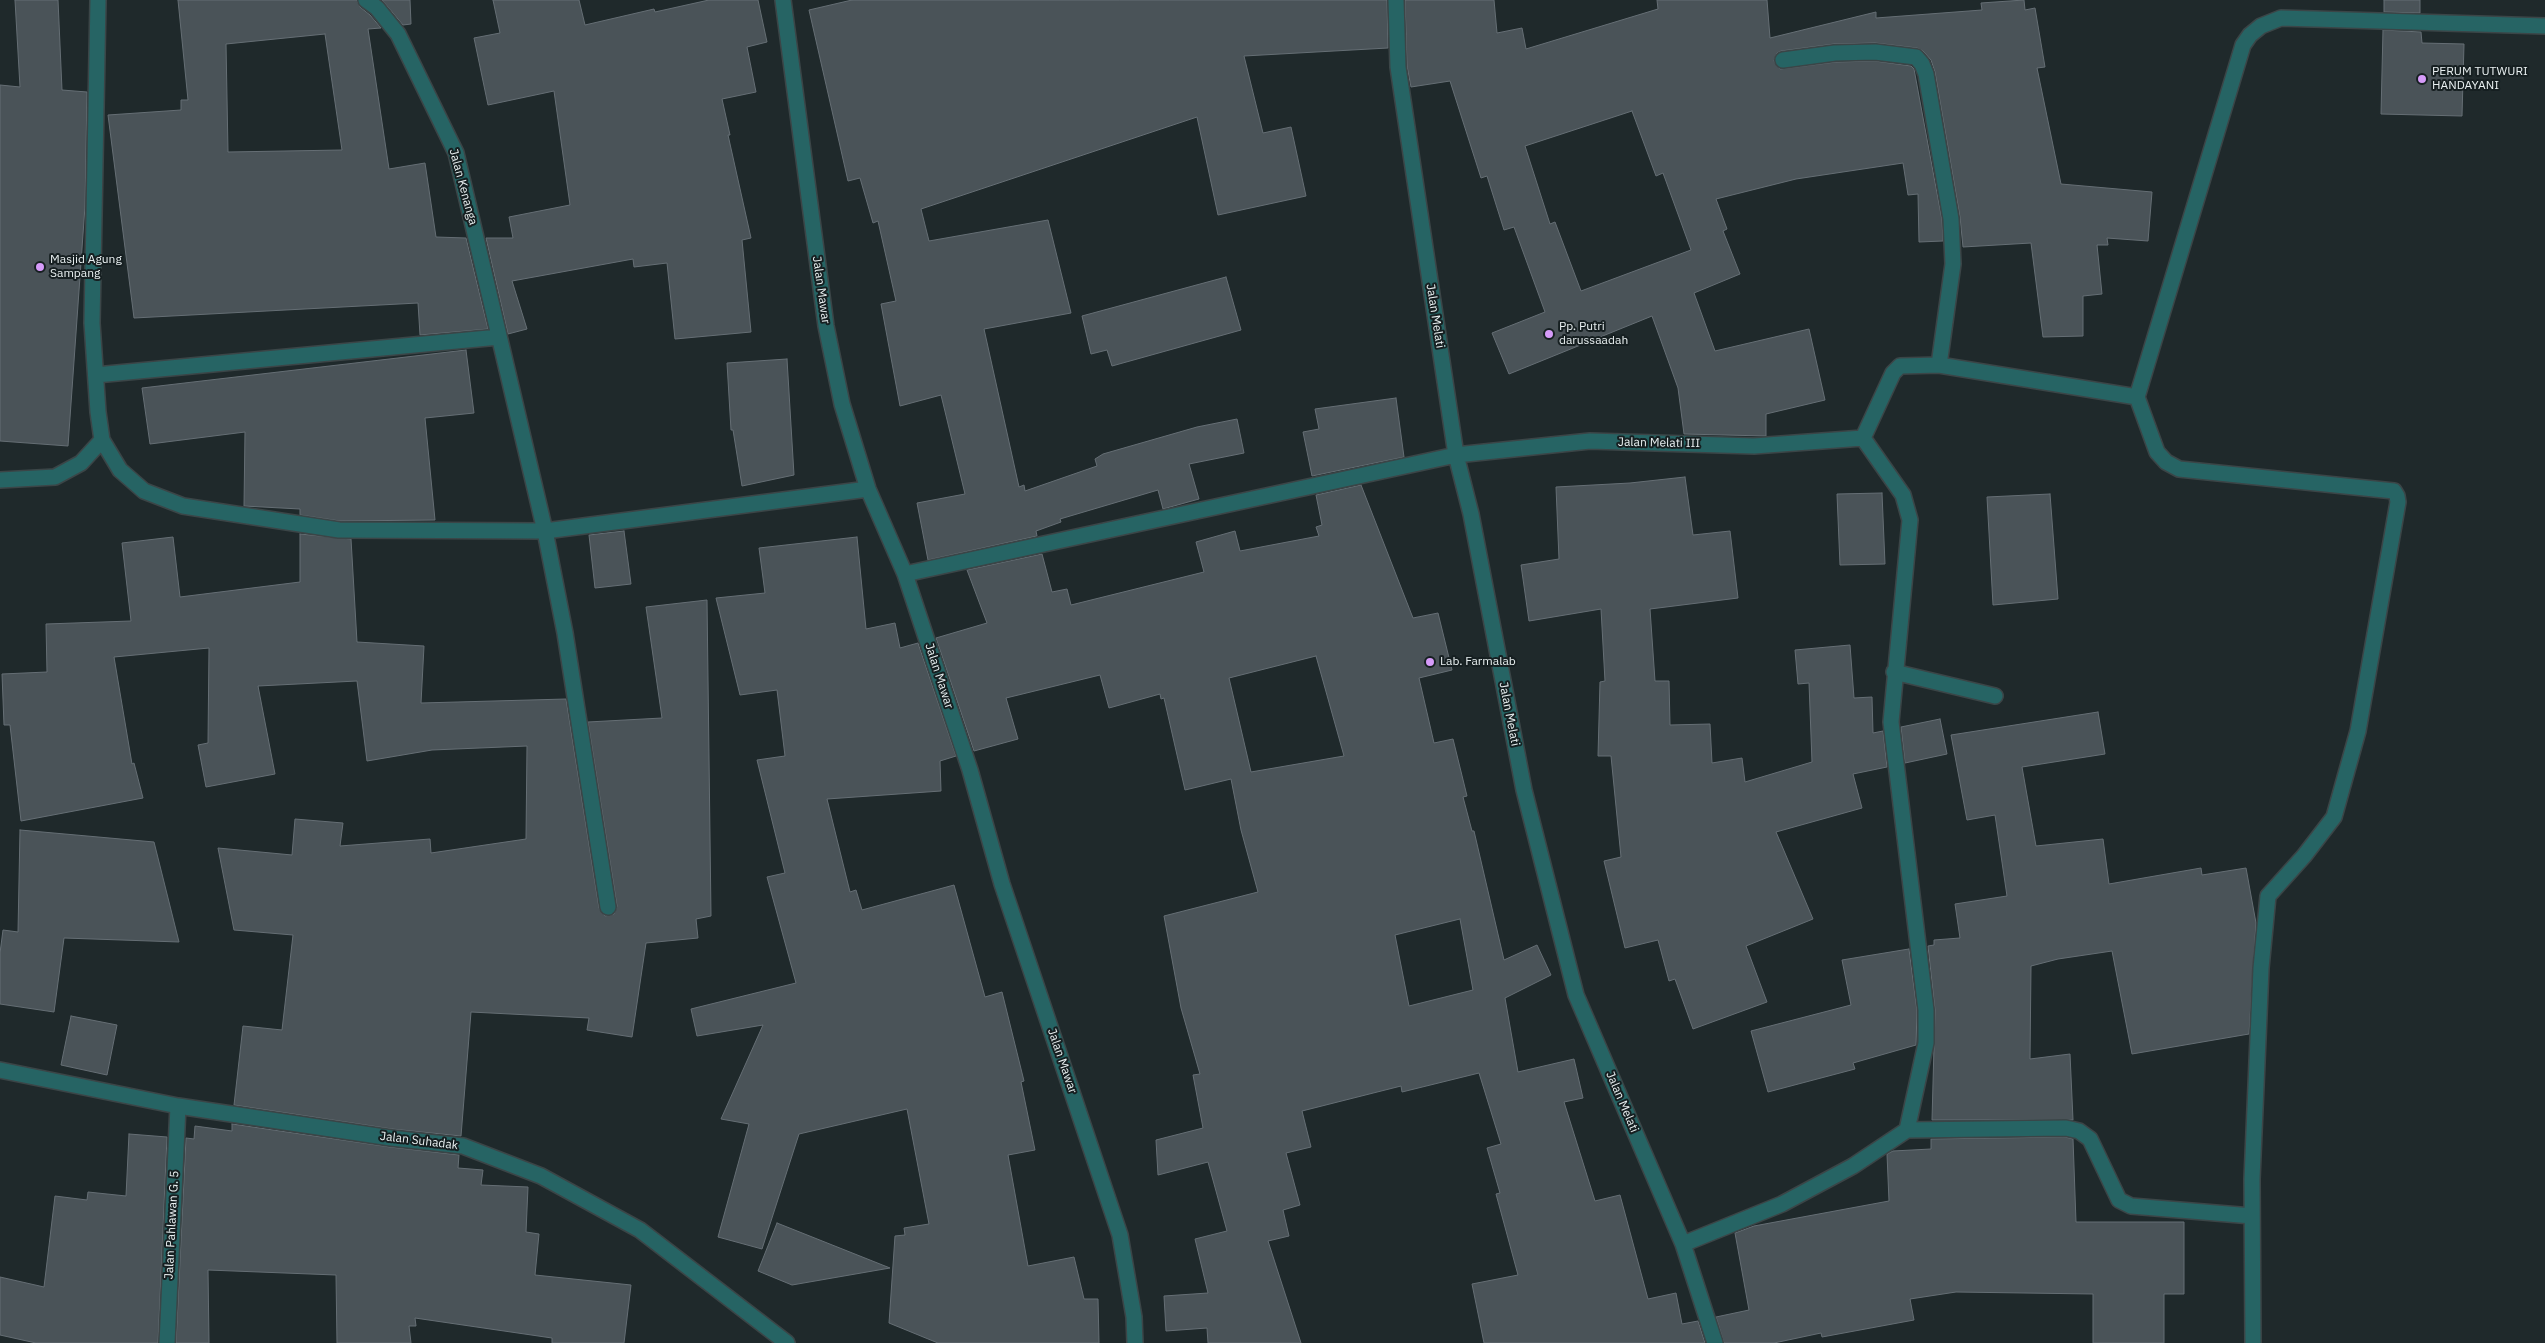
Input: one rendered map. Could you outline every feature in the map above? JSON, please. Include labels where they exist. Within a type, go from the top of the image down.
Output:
[{"type":"street","points":[[98,0],[92,324],[98,412],[102,440],[120,470],[144,491],[183,506],[339,530],[545,530],[868,490]]},
{"type":"street","name":"Jalan Kenanga","points":[[366,0],[377,8],[398,34],[456,153],[545,530],[565,633],[608,907]]},
{"type":"street","name":"Jalan Mawar","points":[[783,0],[826,326],[842,404],[868,490],[905,574],[970,770],[1002,884],[1120,1235],[1134,1317],[1135,1343]]},
{"type":"street","name":"Jalan Melati","points":[[1396,0],[1398,68],[1456,455],[1471,514],[1524,790],[1576,995],[1683,1244],[1715,1343]]},
{"type":"street","points":[[2253,1343],[2252,1216],[2261,977],[2268,896],[2304,856],[2334,817],[2358,731],[2398,502],[2394,491],[2179,469],[2166,462],[2157,452],[2137,397],[2244,45],[2250,35],[2261,26],[2282,18],[2545,26]]},
{"type":"street","points":[[1783,60],[1835,53],[1876,52],[1916,57],[1922,64],[1926,74],[1951,219],[1953,264],[1939,365]]},
{"type":"street","points":[[96,375],[499,337]]},
{"type":"street","points":[[1907,1130],[1926,1044],[1926,1010],[1891,722],[1894,672],[1910,520],[1903,495],[1863,438],[1893,373],[1900,366],[1939,365],[2137,397]]},
{"type":"street","name":"Jalan Melati III","points":[[905,574],[1456,455],[1590,441],[1754,446],[1863,438]]},
{"type":"street","points":[[0,480],[55,477],[81,462],[102,440]]},
{"type":"street","points":[[1894,672],[1995,696]]},
{"type":"street","name":"Jalan Suhadak","points":[[0,1070],[178,1106],[391,1138],[463,1146],[541,1176],[640,1230],[787,1343]]},
{"type":"street","name":"Jalan Pahlawan G. 5","points":[[167,1343],[178,1106]]},
{"type":"street","points":[[1683,1244],[1782,1204],[1852,1166],[1907,1130],[2066,1128],[2079,1131],[2090,1139],[2119,1200],[2131,1206],[2252,1216]]},
{"type":"building","name":"Masjid Agung Sampang","points":[[15,0],[58,0],[62,90],[87,92],[85,206],[68,446],[0,441],[0,85],[20,87]]},
{"type":"building","points":[[178,0],[357,0],[360,7],[381,28],[368,29],[389,169],[425,163],[436,237],[466,238],[488,329],[420,335],[418,303],[134,318],[108,115],[181,110],[181,100],[188,100]],"holes":[[[325,34],[342,150],[228,152],[226,44]]]},
{"type":"building","points":[[382,0],[410,0],[411,24],[403,25]]},
{"type":"building","points":[[493,0],[579,0],[585,25],[654,9],[655,12],[709,0],[758,0],[767,42],[747,47],[756,92],[722,99],[751,238],[742,240],[751,332],[675,339],[667,263],[634,267],[633,259],[512,281],[527,329],[508,334],[486,238],[513,238],[509,217],[570,205],[554,91],[488,105],[474,38],[500,33]]},
{"type":"building","points":[[852,0],[1387,0],[1388,48],[1244,56],[1263,133],[1291,127],[1306,196],[1218,215],[1197,117],[921,209],[929,241],[1048,220],[1071,313],[984,329],[1019,487],[1024,485],[1025,491],[1097,466],[1095,459],[1103,454],[1197,427],[1237,419],[1244,453],[1189,464],[1199,499],[1163,509],[1158,490],[1060,519],[1061,522],[1036,531],[1037,536],[928,560],[917,503],[965,494],[941,395],[900,406],[881,304],[896,301],[878,221],[873,223],[860,178],[848,181],[809,10]]},
{"type":"building","points":[[1405,0],[1494,0],[1497,33],[1522,28],[1526,49],[1658,9],[1657,0],[1767,0],[1770,38],[1876,12],[1876,18],[1982,10],[1981,3],[2024,0],[2025,10],[2035,8],[2045,67],[2037,68],[2061,184],[2152,192],[2148,241],[2107,238],[2108,245],[2097,245],[2102,294],[2083,296],[2083,336],[2043,337],[2031,243],[1963,247],[1960,217],[1935,72],[1931,60],[1923,51],[1917,48],[1875,43],[1834,44],[1781,51],[1777,53],[1774,61],[1780,69],[1836,62],[1875,61],[1911,66],[1914,69],[1942,220],[1943,241],[1919,242],[1918,194],[1908,195],[1903,163],[1796,179],[1716,199],[1727,229],[1723,231],[1740,274],[1694,293],[1715,351],[1809,329],[1825,400],[1766,414],[1766,436],[1684,434],[1678,388],[1652,316],[1509,374],[1492,333],[1545,312],[1514,227],[1504,230],[1487,176],[1481,178],[1450,81],[1411,87],[1407,66]],"holes":[[[1632,111],[1656,176],[1663,173],[1691,250],[1581,291],[1555,222],[1550,224],[1525,146]]]},
{"type":"building","points":[[2384,0],[2420,0],[2420,13],[2384,12]]},
{"type":"building","name":"PERUM TUTWURI HANDAYANI","points":[[2383,30],[2421,32],[2422,43],[2464,44],[2462,116],[2381,114]]},
{"type":"building","points":[[1226,277],[1241,330],[1112,366],[1107,350],[1091,354],[1082,316]]},
{"type":"building","points":[[466,350],[474,413],[425,418],[435,520],[340,521],[300,515],[300,509],[244,506],[245,432],[150,444],[142,388]]},
{"type":"building","points":[[787,359],[794,475],[742,486],[733,430],[731,430],[727,363]]},
{"type":"building","points":[[1396,398],[1404,457],[1312,476],[1303,432],[1319,429],[1315,409]]},
{"type":"building","points":[[1685,477],[1693,535],[1730,531],[1738,598],[1650,609],[1655,681],[1669,681],[1670,725],[1710,724],[1712,763],[1742,758],[1745,782],[1812,762],[1809,683],[1798,684],[1795,650],[1850,645],[1854,698],[1872,697],[1873,733],[1883,731],[1887,767],[1853,774],[1862,808],[1776,832],[1813,919],[1746,946],[1767,1002],[1693,1029],[1675,979],[1669,981],[1658,940],[1625,948],[1604,861],[1621,857],[1611,756],[1598,756],[1600,682],[1605,681],[1601,609],[1529,621],[1521,565],[1559,559],[1556,487],[1630,483]]},
{"type":"building","points":[[1361,485],[1413,618],[1438,613],[1452,670],[1419,678],[1434,743],[1453,739],[1467,796],[1463,797],[1472,831],[1474,831],[1504,960],[1537,945],[1551,975],[1505,998],[1518,1072],[1574,1059],[1583,1098],[1564,1102],[1595,1201],[1620,1195],[1648,1299],[1676,1293],[1682,1324],[1698,1321],[1705,1343],[1484,1343],[1472,1284],[1518,1275],[1496,1194],[1500,1193],[1487,1148],[1501,1144],[1479,1073],[1402,1092],[1401,1086],[1302,1111],[1311,1147],[1286,1153],[1300,1205],[1283,1210],[1289,1236],[1268,1241],[1301,1343],[1208,1343],[1207,1328],[1166,1331],[1164,1296],[1208,1293],[1195,1239],[1227,1231],[1208,1162],[1158,1175],[1156,1140],[1203,1128],[1193,1075],[1200,1074],[1181,1008],[1164,916],[1258,892],[1241,830],[1231,779],[1185,790],[1164,698],[1161,699],[1160,694],[1109,708],[1100,675],[1006,698],[1018,739],[974,751],[936,638],[987,623],[967,570],[1042,554],[1052,592],[1067,589],[1071,605],[1204,572],[1196,542],[1235,531],[1240,551],[1319,536],[1316,527],[1322,525],[1316,495]],"holes":[[[1316,656],[1344,756],[1251,772],[1229,678]],[[1460,919],[1473,990],[1409,1006],[1395,935]]]},
{"type":"building","points":[[1882,493],[1885,564],[1840,565],[1837,494]]},
{"type":"building","points":[[2050,494],[2058,599],[1993,605],[1987,497]]},
{"type":"building","points":[[624,531],[631,584],[595,588],[589,535]]},
{"type":"building","points":[[300,534],[351,539],[357,642],[424,646],[421,703],[566,699],[599,908],[605,916],[614,914],[617,906],[588,722],[662,718],[646,607],[707,600],[711,916],[696,919],[698,938],[646,943],[632,1037],[587,1030],[589,1018],[471,1012],[461,1136],[392,1129],[234,1105],[243,1026],[282,1030],[293,935],[234,930],[218,848],[292,855],[295,819],[343,823],[340,846],[430,839],[431,853],[526,839],[527,746],[432,750],[367,761],[357,681],[258,686],[275,774],[206,787],[198,745],[208,743],[209,648],[114,657],[132,764],[134,763],[143,798],[21,821],[10,725],[4,725],[2,674],[47,672],[46,624],[131,621],[122,543],[173,537],[180,597],[300,582]]},
{"type":"building","points":[[857,537],[866,629],[895,623],[900,648],[918,643],[956,756],[940,761],[941,791],[827,799],[850,892],[856,890],[862,910],[954,885],[985,997],[1002,992],[1024,1081],[1021,1082],[1035,1150],[1008,1155],[1028,1266],[1074,1257],[1084,1299],[1098,1299],[1099,1343],[938,1343],[889,1323],[895,1236],[905,1235],[904,1228],[929,1224],[907,1109],[799,1134],[762,1249],[718,1237],[749,1124],[721,1119],[763,1025],[697,1036],[691,1009],[796,983],[767,877],[785,873],[757,760],[785,756],[777,690],[740,695],[716,598],[765,593],[759,548]]},
{"type":"building","points":[[2098,712],[2105,754],[2022,767],[2036,846],[2103,839],[2109,884],[2201,868],[2202,875],[2246,868],[2256,923],[2249,1034],[2132,1054],[2112,951],[2058,959],[2031,966],[2030,1059],[2070,1054],[2073,1120],[1932,1120],[1935,1010],[1928,946],[1934,945],[1934,940],[1960,938],[1955,904],[2007,896],[1995,815],[1967,820],[1951,735]]},
{"type":"building","points":[[1940,719],[1947,754],[1905,763],[1901,727]]},
{"type":"building","points":[[20,830],[154,842],[179,942],[64,938],[54,1012],[0,1004],[0,953],[3,930],[18,932]]},
{"type":"building","points":[[1909,949],[1917,1011],[1916,1045],[1853,1063],[1855,1069],[1768,1092],[1751,1031],[1851,1005],[1842,960]]},
{"type":"building","points":[[71,1016],[117,1025],[107,1075],[61,1065]]},
{"type":"building","points":[[232,1124],[459,1155],[458,1168],[483,1170],[481,1185],[528,1187],[526,1232],[539,1234],[535,1275],[631,1285],[624,1343],[552,1343],[552,1338],[415,1318],[416,1326],[409,1326],[411,1343],[337,1343],[336,1275],[208,1270],[209,1343],[176,1343],[186,1138],[194,1139],[195,1126],[232,1131]]},
{"type":"building","points":[[129,1134],[167,1137],[158,1343],[36,1343],[0,1335],[0,1277],[44,1287],[55,1196],[87,1200],[88,1192],[126,1196]]},
{"type":"building","points":[[2065,1137],[2073,1139],[2076,1222],[2184,1222],[2184,1294],[2164,1294],[2164,1343],[2093,1343],[2093,1294],[1956,1292],[1910,1299],[1914,1320],[1822,1337],[1821,1333],[1774,1343],[1724,1343],[1716,1317],[1749,1310],[1735,1233],[1754,1226],[1889,1201],[1887,1154],[1893,1151],[1931,1149],[1931,1139]]},
{"type":"building","points":[[777,1223],[890,1268],[792,1285],[758,1271]]},
{"type":"place","name":"PERUM TUTWURI HANDAYANI","points":[[2422,79]]},
{"type":"place","name":"Masjid Agung Sampang","points":[[40,267]]},
{"type":"place","name":"Pp. Putri darussaadah","points":[[1549,334]]},
{"type":"place","name":"Lab. Farmalab","points":[[1430,662]]}]
